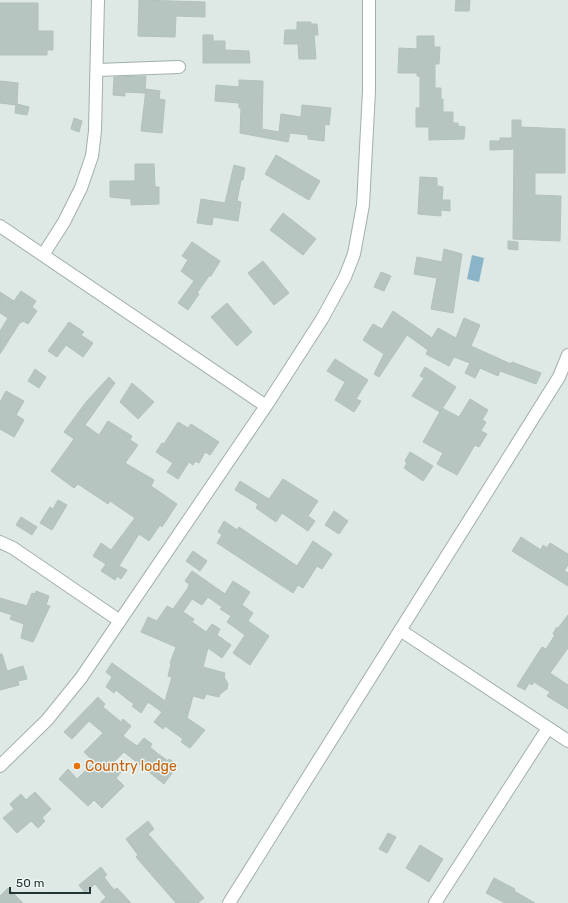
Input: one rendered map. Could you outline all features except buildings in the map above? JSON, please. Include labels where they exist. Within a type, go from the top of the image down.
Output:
[{"type":"street","points":[[43,255],[64,222],[86,174],[92,156],[95,131],[98,0]]},
{"type":"street","points":[[0,766],[47,720],[82,678],[266,406],[322,319],[345,277],[354,254],[363,205],[369,91],[369,0]]},
{"type":"street","points":[[97,70],[179,67]]},
{"type":"street","points":[[0,226],[266,406]]},
{"type":"street","points":[[229,903],[559,378],[568,355]]},
{"type":"street","points":[[0,542],[13,548],[120,621]]},
{"type":"street","points":[[400,630],[568,741]]},
{"type":"street","points":[[435,903],[548,728]]},
{"type":"water","points":[[472,255],[484,258],[479,282],[467,279]]},
{"type":"place","name":"Country lodge","points":[[77,766]]}]
